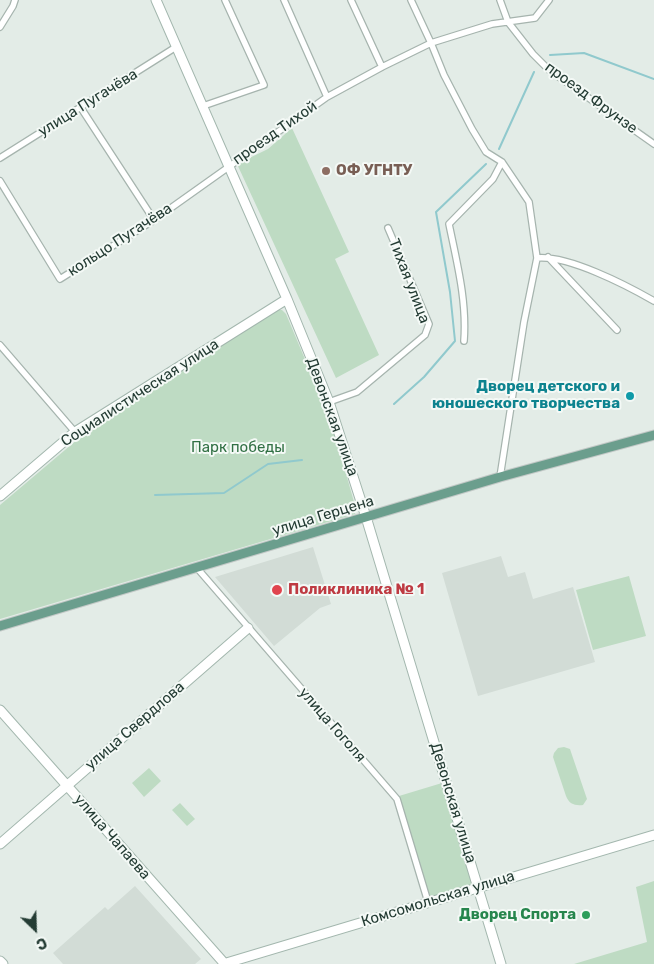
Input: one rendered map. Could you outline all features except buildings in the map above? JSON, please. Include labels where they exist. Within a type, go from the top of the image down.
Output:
[{"type":"main road","name":"Девонская улица","points":[[156,0],[203,106],[226,167],[287,299],[329,402],[366,517],[501,964]]},
{"type":"main road","name":"Социалистическая улица","points":[[0,496],[75,432],[287,299]]},
{"type":"main road","name":"улица Герцена","points":[[0,626],[500,477],[654,435]]},
{"type":"main road","name":"улица Свердлова","points":[[0,844],[248,628]]},
{"type":"main road","name":"улица Чапаева","points":[[0,710],[224,964]]},
{"type":"main road","name":"Комсомольская улица","points":[[224,964],[654,835]]},
{"type":"main road","points":[[0,961],[3,964]]},
{"type":"street","points":[[0,27],[14,6],[15,0]]},
{"type":"street","points":[[203,106],[264,85],[225,0]]},
{"type":"street","points":[[284,0],[327,97]]},
{"type":"street","points":[[351,0],[382,67]]},
{"type":"street","points":[[411,0],[444,75],[472,129],[486,152],[502,162],[529,202],[538,258],[524,322],[500,477]]},
{"type":"street","name":"проезд Фрунзе","points":[[500,0],[508,22],[533,54],[549,70],[654,144]]},
{"type":"street","name":"проезд Тихой","points":[[226,167],[327,97],[382,67],[431,43],[492,24],[535,18],[549,0]]},
{"type":"street","name":"улица Пугачёва","points":[[0,158],[176,47]]},
{"type":"street","points":[[81,108],[154,220]]},
{"type":"street","points":[[464,342],[466,323],[462,284],[449,224],[493,179],[502,162]]},
{"type":"street","name":"кольцо Пугачёва","points":[[0,181],[60,279],[154,220],[226,167]]},
{"type":"street","name":"Тихая улица","points":[[329,402],[357,392],[425,335],[429,324],[388,228]]},
{"type":"street","points":[[538,258],[548,257],[565,260],[633,289],[654,301]]},
{"type":"street","points":[[548,257],[617,330]]},
{"type":"street","points":[[0,345],[75,432]]},
{"type":"street","name":"улица Гоголя","points":[[197,568],[397,799],[428,902]]},
{"type":"shaded area","name":"Поликлиника № 1","points":[[313,547],[331,604],[320,608],[274,646],[215,577]]},
{"type":"shaded area","points":[[501,556],[508,577],[525,572],[533,599],[573,587],[595,662],[478,696],[442,573]]},
{"type":"shaded area","points":[[135,886],[201,959],[195,964],[63,964],[53,953],[105,907],[108,910]]},
{"type":"green space","points":[[292,128],[349,252],[335,259],[379,355],[336,378],[237,164],[268,149]]},
{"type":"green space","name":"Парк победы","points":[[277,310],[282,310],[286,314],[331,421],[356,509],[355,514],[0,619],[0,505],[91,428]]},
{"type":"green space","points":[[629,576],[646,636],[593,650],[576,590]]},
{"type":"green space","points":[[558,748],[570,749],[587,799],[583,805],[573,804],[567,799],[553,757]]},
{"type":"green space","points":[[149,768],[161,781],[144,797],[132,783]]},
{"type":"green space","points":[[442,783],[473,884],[430,897],[399,796]]},
{"type":"green space","points":[[180,803],[195,819],[187,826],[172,810]]},
{"type":"green space","points":[[654,881],[654,964],[574,964],[647,942],[636,887]]},
{"type":"waterway","points":[[550,55],[584,53],[654,79]]},
{"type":"waterway","points":[[499,149],[534,72]]},
{"type":"waterway","points":[[394,404],[424,377],[455,341],[450,292],[436,212],[486,164]]},
{"type":"waterway","points":[[155,495],[224,493],[268,464],[302,460]]},
{"type":"place","name":"ОФ УГНТУ","points":[[326,171]]},
{"type":"place","name":"Дворец детского и юношеского творчества","points":[[630,396]]},
{"type":"place","name":"Поликлиника № 1","points":[[277,590]]},
{"type":"place","name":"Дворец Спорта","points":[[586,915]]}]
